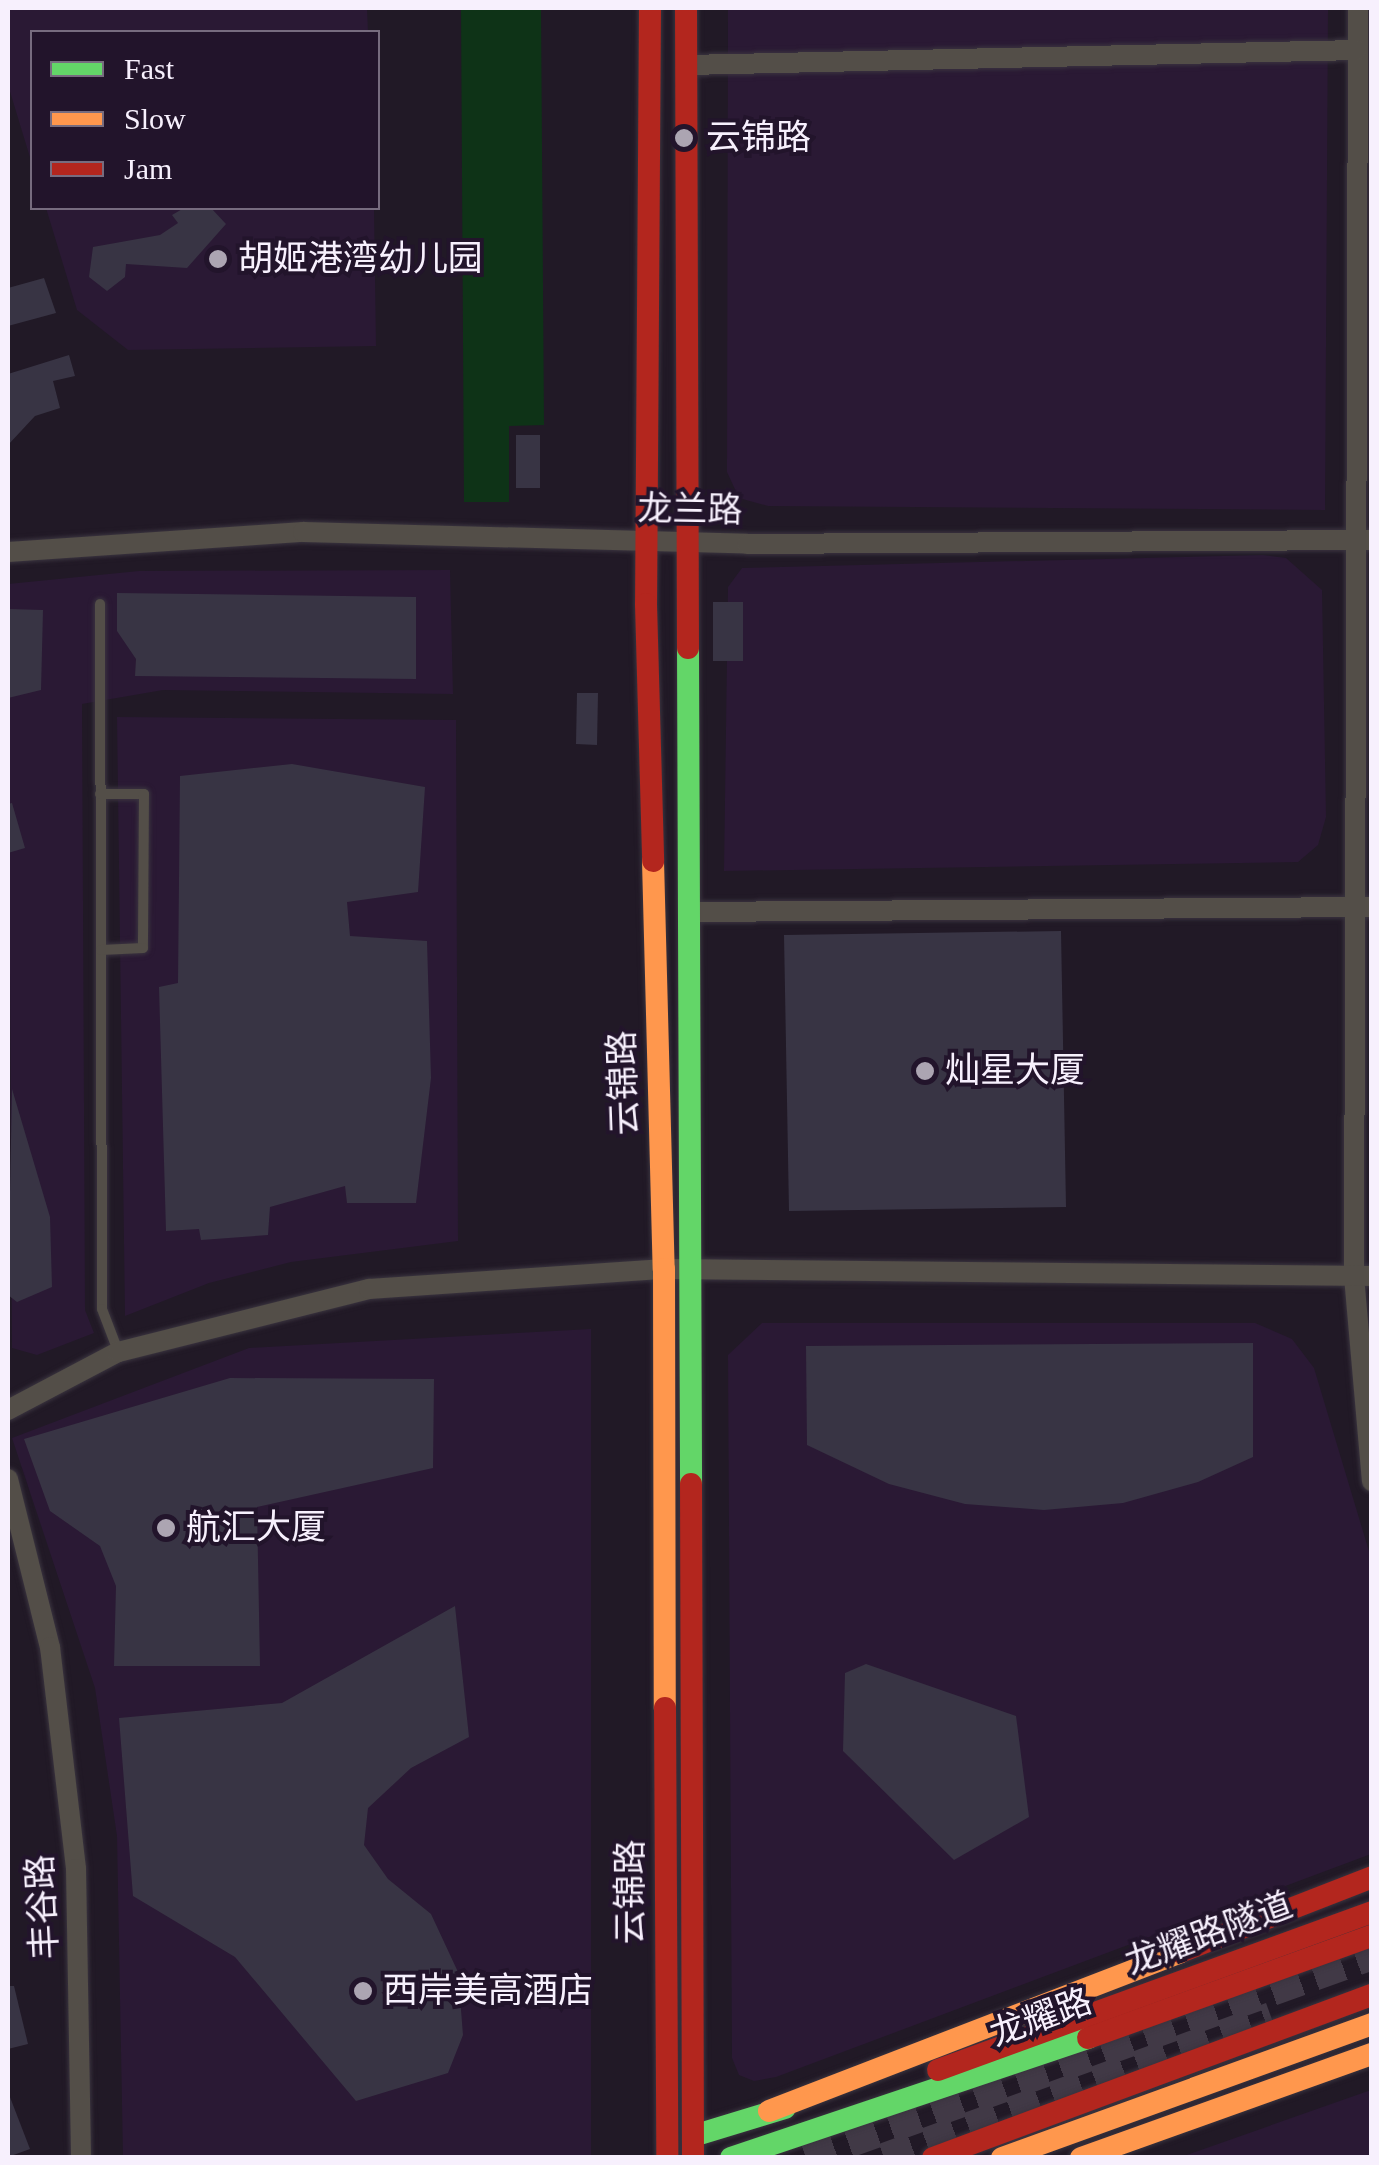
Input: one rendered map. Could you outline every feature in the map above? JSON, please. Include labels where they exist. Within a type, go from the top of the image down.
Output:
[{"type":"main road","name":"云锦路","points":[[650,8],[646,542],[664,1268],[667,2158]]},
{"type":"main road","name":"云锦路","points":[[686,8],[693,2147]]},
{"type":"main road","name":"龙耀路","points":[[769,2111],[1372,1877]]},
{"type":"main road","name":"龙耀路隧道","points":[[778,2141],[901,2084],[1372,1912]]},
{"type":"main road","name":"龙耀路","points":[[730,2158],[924,2097],[1372,1936]]},
{"type":"main road","points":[[933,2158],[1372,1995]]},
{"type":"main road","points":[[1002,2158],[1372,2024]]},
{"type":"main road","points":[[1081,2158],[1372,2054]]},
{"type":"main road","name":"龙耀路隧道","points":[[693,2147],[769,2111],[901,2084]]},
{"type":"street","points":[[1358,8],[1364,51],[1366,540],[1363,1276],[1372,1481]]},
{"type":"street","points":[[686,64],[1364,51]]},
{"type":"street","name":"龙兰路","points":[[8,552],[302,532],[646,542],[1366,540]]},
{"type":"street","points":[[689,912],[1365,907]]},
{"type":"street","points":[[8,1410],[118,1352],[369,1289],[664,1268],[1363,1276]]},
{"type":"street","name":"丰谷路","points":[[8,1479],[50,1647],[76,1869],[81,2158]]},
{"type":"lane","points":[[100,604],[102,1309],[118,1352]]},
{"type":"lane","points":[[100,794],[144,794],[143,948],[101,950]]},
{"type":"shaded area","points":[[8,8],[367,8],[368,30],[30,30],[30,157],[8,85]]},
{"type":"shaded area","points":[[728,8],[1328,8],[1325,510],[768,506],[739,498],[727,472]]},
{"type":"shaded area","name":"胡姬港湾幼儿园","points":[[47,210],[374,210],[376,346],[128,350],[77,310]]},
{"type":"shaded area","points":[[1263,555],[1286,558],[1322,590],[1326,817],[1318,845],[1298,862],[724,871],[728,587],[742,568]]},
{"type":"shaded area","points":[[450,570],[453,694],[163,690],[82,704],[85,1310],[94,1333],[37,1355],[12,1348],[8,584],[139,571]]},
{"type":"shaded area","points":[[117,717],[456,720],[458,1241],[291,1262],[209,1283],[125,1316]]},
{"type":"shaded area","points":[[762,1323],[1255,1323],[1292,1339],[1314,1368],[1371,1558],[1371,1854],[776,2077],[754,2081],[739,2075],[732,2058],[728,1355]]},
{"type":"shaded area","points":[[591,1329],[591,2157],[123,2157],[117,1836],[95,1688],[12,1438],[249,1348]]},
{"type":"shaded area","points":[[1371,2090],[1371,2157],[1181,2157]]},
{"type":"green space","points":[[461,8],[541,8],[544,425],[509,426],[509,502],[464,502]]},
{"type":"building","points":[[181,210],[213,210],[226,224],[187,268],[126,264],[125,277],[107,291],[89,277],[93,247],[160,235],[178,223],[172,215]]},
{"type":"building","points":[[44,278],[56,313],[8,326],[8,288]]},
{"type":"building","points":[[69,355],[75,376],[53,381],[60,408],[35,416],[8,445],[8,374]]},
{"type":"building","points":[[516,435],[540,435],[540,488],[516,488]]},
{"type":"building","points":[[117,593],[416,597],[416,679],[135,676],[136,659],[117,631]]},
{"type":"building","points":[[713,602],[743,602],[743,661],[713,661]]},
{"type":"building","points":[[8,609],[43,610],[41,690],[8,698]]},
{"type":"building","points":[[577,693],[598,693],[597,745],[576,744]]},
{"type":"building","points":[[292,764],[425,787],[418,892],[347,902],[350,936],[427,941],[431,1078],[416,1203],[347,1203],[345,1186],[270,1207],[268,1235],[201,1240],[199,1229],[166,1231],[159,987],[178,983],[180,776]]},
{"type":"building","points":[[12,803],[25,848],[8,853],[8,804]]},
{"type":"building","name":"灿星大厦","points":[[1061,931],[1066,1207],[789,1211],[784,935]]},
{"type":"building","points":[[12,1089],[50,1217],[52,1287],[17,1302],[8,1295]]},
{"type":"building","points":[[1253,1343],[1253,1457],[1198,1482],[1123,1503],[1044,1510],[965,1504],[889,1484],[807,1445],[806,1346]]},
{"type":"building","name":"航汇大厦","points":[[230,1378],[434,1379],[433,1468],[257,1507],[260,1666],[114,1666],[116,1586],[100,1546],[50,1511],[24,1439]]},
{"type":"building","points":[[455,1606],[469,1737],[411,1768],[368,1808],[364,1845],[388,1879],[431,1914],[458,1972],[463,2035],[448,2073],[356,2101],[235,1957],[133,1896],[119,1718],[282,1703]]},
{"type":"building","points":[[866,1664],[1016,1716],[1029,1817],[954,1860],[843,1751],[845,1673]]},
{"type":"building","points":[[8,1986],[14,1986],[28,2044],[8,2049]]},
{"type":"building","points":[[8,2092],[30,2149],[8,2157]]},
{"type":"tunnel","points":[[806,2158],[1372,1955]]},
{"type":"tunnel","points":[[884,2158],[1271,2017]]},
{"type":"traffic: fast","points":[[688,648],[691,1484]]},
{"type":"traffic: fast","points":[[731,2158],[1088,2038]]},
{"type":"traffic: fast","points":[[693,2136],[785,2108]]},
{"type":"traffic: slow","points":[[653,861],[664,1269],[665,1708]]},
{"type":"traffic: slow","points":[[769,2111],[1180,1952]]},
{"type":"traffic: slow","points":[[1002,2158],[1372,2024]]},
{"type":"traffic: slow","points":[[1081,2158],[1372,2054]]},
{"type":"traffic: jam","points":[[650,8],[646,604],[653,861]]},
{"type":"traffic: jam","points":[[686,8],[688,648]]},
{"type":"traffic: jam","points":[[691,1484],[693,2158]]},
{"type":"traffic: jam","points":[[665,1708],[667,2158]]},
{"type":"traffic: jam","points":[[1180,1952],[1372,1877]]},
{"type":"traffic: jam","points":[[938,2070],[1372,1912]]},
{"type":"traffic: jam","points":[[1088,2038],[1372,1936]]},
{"type":"traffic: jam","points":[[933,2158],[1372,1995]]},
{"type":"place","name":"云锦路","points":[[684,138]]},
{"type":"place","name":"胡姬港湾幼儿园","points":[[218,259]]},
{"type":"place","name":"灿星大厦","points":[[925,1071]]},
{"type":"place","name":"航汇大厦","points":[[166,1528]]},
{"type":"place","name":"西岸美高酒店","points":[[363,1991]]}]
